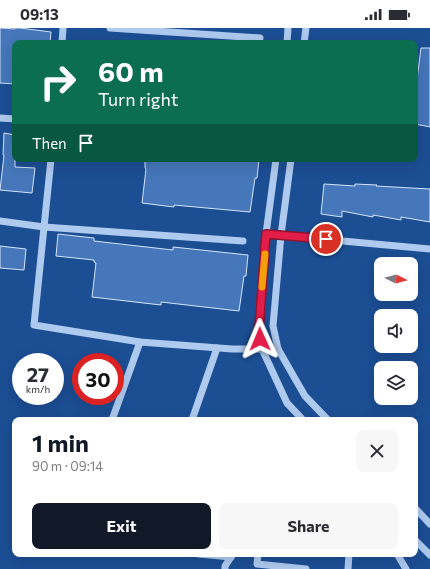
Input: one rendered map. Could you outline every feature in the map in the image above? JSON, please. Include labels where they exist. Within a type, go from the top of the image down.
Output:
[{"type":"street","points":[[62,40],[63,28]]},
{"type":"street","points":[[110,28],[260,38]]},
{"type":"street","points":[[287,40],[288,28]]},
{"type":"street","points":[[304,40],[306,28]]},
{"type":"street","points":[[0,118],[12,119]]},
{"type":"street","points":[[51,162],[34,325],[140,342],[216,348],[278,349]]},
{"type":"street","points":[[276,162],[266,234],[259,329],[262,349],[287,403],[300,417]]},
{"type":"street","points":[[291,162],[281,235],[273,326],[278,349],[305,396],[325,417]]},
{"type":"street","points":[[0,221],[44,227],[244,241]]},
{"type":"street","points":[[266,234],[430,249]]},
{"type":"street","points":[[113,417],[140,342]]},
{"type":"street","points":[[193,417],[216,348]]},
{"type":"street","points":[[418,511],[430,524]]},
{"type":"street","points":[[418,543],[430,555]]},
{"type":"street","points":[[225,569],[225,566],[231,557]]},
{"type":"street","points":[[258,557],[257,564],[306,569]]},
{"type":"street","points":[[348,569],[349,557]]},
{"type":"street","points":[[399,557],[406,569]]},
{"type":"building","points":[[0,28],[20,28],[51,32],[50,40],[12,40],[12,84],[0,83]]},
{"type":"building","points":[[421,48],[430,48],[430,127],[418,125],[418,72]]},
{"type":"building","points":[[4,133],[12,134],[12,162],[15,162],[15,167],[35,168],[32,193],[0,190]]},
{"type":"building","points":[[145,162],[259,162],[250,212],[174,205],[174,207],[142,203]]},
{"type":"building","points":[[324,184],[355,186],[355,184],[377,185],[376,186],[430,189],[430,222],[401,217],[401,220],[373,215],[373,217],[342,211],[342,217],[321,214]]},
{"type":"building","points":[[58,234],[94,238],[94,241],[173,250],[173,247],[248,255],[246,276],[244,276],[239,311],[161,302],[161,305],[92,297],[96,263],[94,260],[56,256]]},
{"type":"building","points":[[0,246],[26,249],[24,270],[0,268]]},
{"type":"slow traffic","points":[[262,287],[265,254]]},
{"type":"route","points":[[260,339],[259,329],[266,234],[326,239]]}]
